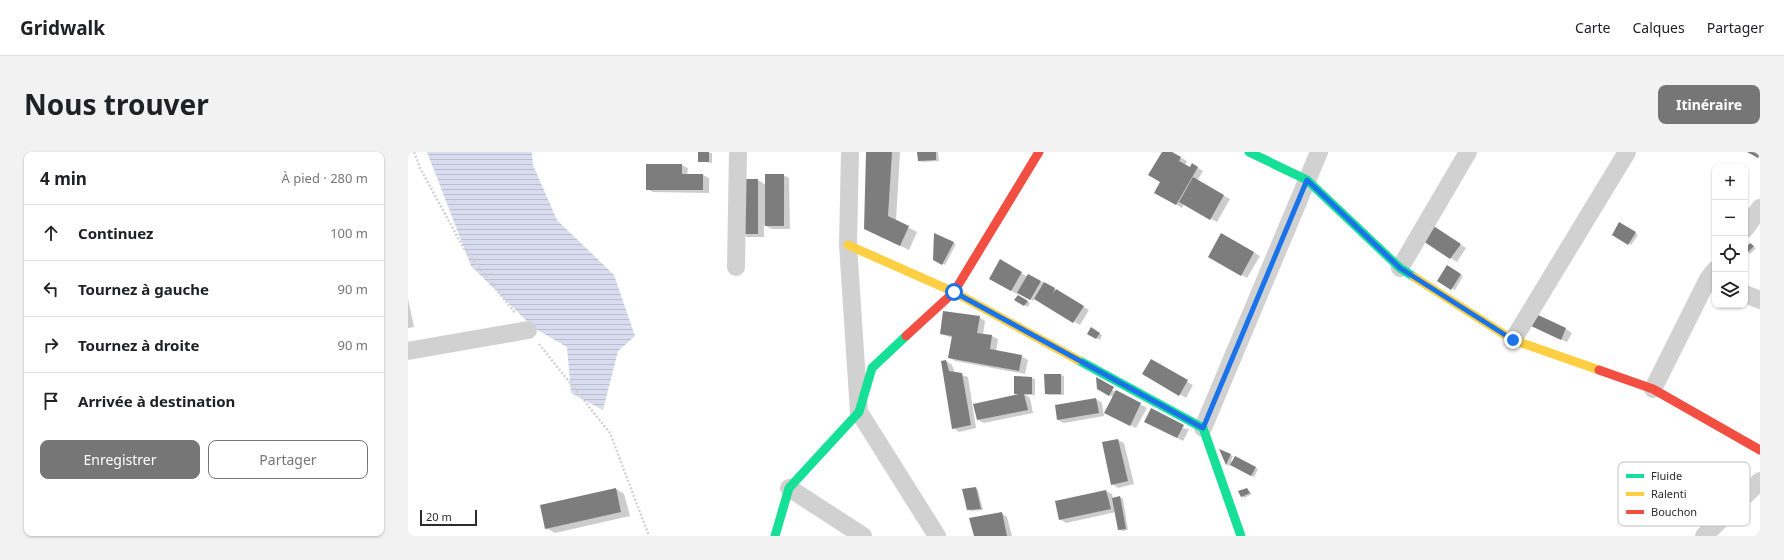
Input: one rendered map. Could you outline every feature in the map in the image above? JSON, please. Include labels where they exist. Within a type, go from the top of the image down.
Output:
[{"type":"street","points":[[736,267],[738,152]]},
{"type":"street","points":[[850,152],[848,245],[859,412],[937,536]]},
{"type":"street","points":[[775,536],[789,488],[859,412],[872,368],[954,292],[1039,152]]},
{"type":"street","points":[[1249,152],[1307,180],[1400,268],[1513,340],[1653,389],[1760,450]]},
{"type":"street","points":[[1203,428],[1319,152]]},
{"type":"street","points":[[1400,268],[1468,152]]},
{"type":"street","points":[[1513,340],[1628,152]]},
{"type":"street","points":[[1748,225],[1760,208]]},
{"type":"street","points":[[848,245],[954,292],[1203,428],[1241,536]]},
{"type":"street","points":[[1653,389],[1712,279]]},
{"type":"street","points":[[1748,295],[1760,300]]},
{"type":"street","points":[[408,351],[528,330]]},
{"type":"street","points":[[1750,491],[1760,481]]},
{"type":"street","points":[[789,488],[863,536]]},
{"type":"street","points":[[1704,536],[1714,526]]},
{"type":"water","points":[[427,152],[532,152],[533,165],[557,220],[614,275],[635,336],[618,351],[603,410],[571,393],[567,347],[534,328],[471,266]]},
{"type":"building","points":[[698,152],[709,152],[709,162],[698,162]]},
{"type":"building","points":[[866,152],[892,152],[888,216],[909,226],[900,246],[864,229]]},
{"type":"building","points":[[917,152],[936,152],[936,160],[918,161]]},
{"type":"building","points":[[1162,152],[1172,152],[1181,157],[1179,161],[1190,167],[1192,163],[1198,167],[1176,205],[1154,193],[1160,182],[1148,175]]},
{"type":"building","points":[[1747,152],[1760,152],[1760,155],[1758,158]]},
{"type":"building","points":[[646,164],[682,164],[682,174],[703,174],[703,190],[646,190]]},
{"type":"building","points":[[765,174],[784,174],[784,226],[765,226]]},
{"type":"building","points":[[1193,177],[1224,195],[1210,220],[1179,202]]},
{"type":"building","points":[[738,179],[758,179],[758,234],[738,234]]},
{"type":"building","points":[[1619,222],[1636,232],[1628,245],[1612,235]]},
{"type":"building","points":[[1429,223],[1461,244],[1450,259],[1420,239]]},
{"type":"building","points":[[934,233],[954,242],[942,265],[933,260]]},
{"type":"building","points":[[1221,233],[1254,252],[1241,276],[1208,257]]},
{"type":"building","points":[[1750,243],[1754,246],[1748,252],[1748,245]]},
{"type":"building","points":[[1000,259],[1022,272],[1011,291],[989,279]]},
{"type":"building","points":[[1447,265],[1461,274],[1451,290],[1437,281]]},
{"type":"building","points":[[1028,274],[1041,281],[1030,300],[1017,293]]},
{"type":"building","points":[[1044,282],[1055,288],[1053,294],[1056,289],[1084,306],[1073,323],[1034,299]]},
{"type":"building","points":[[1018,295],[1028,301],[1024,306],[1014,300]]},
{"type":"building","points":[[943,311],[980,316],[977,333],[992,335],[990,349],[1022,355],[1019,371],[948,358],[952,336],[940,334]]},
{"type":"building","points":[[1536,314],[1566,328],[1561,340],[1531,326]]},
{"type":"building","points":[[1091,327],[1100,333],[1096,339],[1087,334]]},
{"type":"building","points":[[1151,359],[1188,380],[1179,396],[1142,374]]},
{"type":"building","points":[[946,360],[949,371],[962,373],[971,425],[952,429],[941,361]]},
{"type":"building","points":[[1044,374],[1061,374],[1061,394],[1045,394]]},
{"type":"building","points":[[1014,376],[1032,377],[1032,394],[1024,394],[1028,410],[977,420],[973,404],[1019,394],[1014,394]]},
{"type":"building","points":[[1096,377],[1114,387],[1109,396],[1097,389]]},
{"type":"building","points":[[1116,390],[1141,403],[1130,426],[1104,413]]},
{"type":"building","points":[[1096,398],[1099,413],[1057,420],[1055,405]]},
{"type":"building","points":[[1151,408],[1184,425],[1177,438],[1144,422]]},
{"type":"building","points":[[1118,439],[1128,481],[1111,485],[1102,442]]},
{"type":"building","points":[[1219,449],[1231,454],[1226,465]]},
{"type":"building","points":[[1235,456],[1256,467],[1251,476],[1230,465]]},
{"type":"building","points":[[976,487],[981,509],[967,510],[962,489]]},
{"type":"building","points":[[616,488],[621,512],[545,529],[540,505]]},
{"type":"building","points":[[1247,488],[1250,493],[1241,497],[1238,491]]},
{"type":"building","points":[[1106,490],[1111,509],[1059,520],[1055,501]]},
{"type":"building","points":[[1120,496],[1126,529],[1118,530],[1112,498]]},
{"type":"building","points":[[1002,512],[1007,536],[974,536],[969,518]]},
{"type":"traffic: fast","points":[[1249,152],[1307,180],[1400,268],[1414,277]]},
{"type":"traffic: fast","points":[[775,536],[789,488],[859,412],[872,368],[906,336]]},
{"type":"traffic: fast","points":[[1078,360],[1203,428],[1241,536]]},
{"type":"traffic: slow","points":[[848,245],[954,292],[1078,360]]},
{"type":"traffic: slow","points":[[1414,277],[1513,340],[1599,370]]},
{"type":"traffic: jam","points":[[906,336],[954,292],[1039,152]]},
{"type":"traffic: jam","points":[[1599,370],[1653,389],[1760,450]]},
{"type":"route","points":[[954,292],[1203,428],[1307,180],[1400,268],[1513,340]]}]
